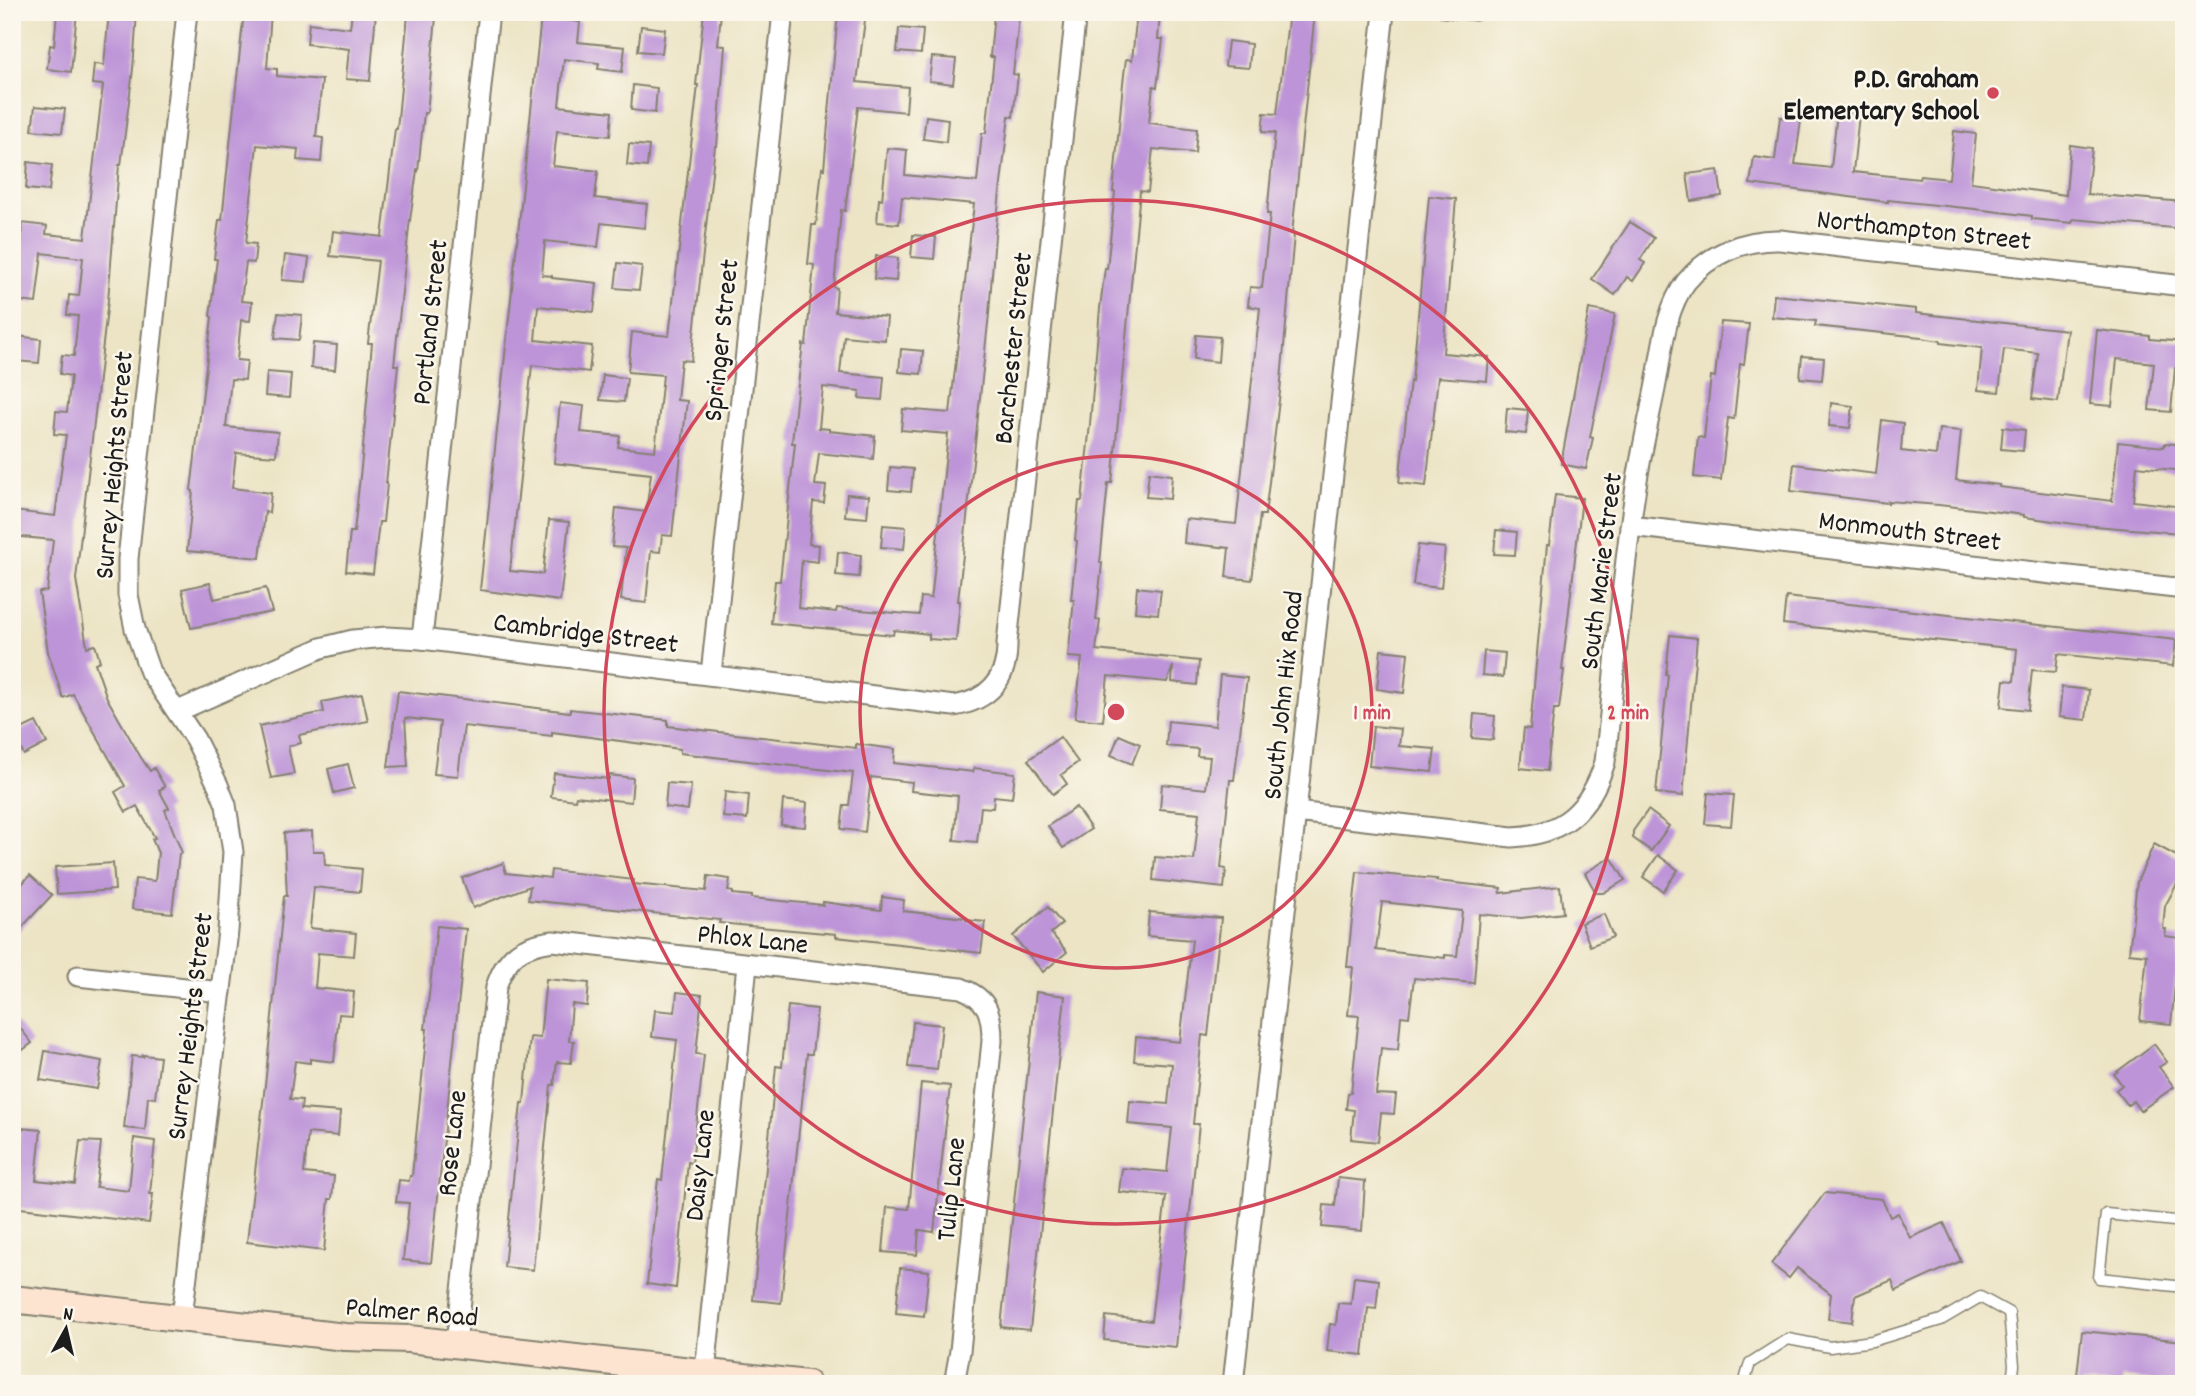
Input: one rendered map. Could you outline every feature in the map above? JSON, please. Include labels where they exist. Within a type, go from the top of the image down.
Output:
[{"type":"street","name":"Surrey Heights Street","points":[[182,1317],[221,992],[233,852],[226,805],[218,785],[195,739],[150,672],[135,629],[128,595],[128,559],[187,12]]},
{"type":"street","name":"Portland Street","points":[[422,639],[489,12]]},
{"type":"street","name":"Springer Street","points":[[711,674],[783,12]]},
{"type":"street","name":"Barchester Street","points":[[994,687],[1003,673],[1007,657],[1076,12]]},
{"type":"street","name":"South John Hix Road","points":[[1233,1384],[1384,12]]},
{"type":"street","name":"Northampton Street","points":[[1678,295],[1694,274],[1721,253],[1742,244],[1764,240],[2184,286]]},
{"type":"street","name":"South Marie Street","points":[[1296,812],[1512,837],[1546,832],[1572,817],[1583,807],[1594,792],[1605,762],[1635,492],[1666,332],[1678,295]]},
{"type":"street","name":"Monmouth Street","points":[[1630,526],[2184,589]]},
{"type":"street","name":"Cambridge Street","points":[[178,711],[321,648],[353,640],[387,637],[711,674],[954,706],[967,704],[994,687]]},
{"type":"street","name":"Phlox Lane","points":[[515,954],[527,946],[554,941],[961,988],[975,994],[984,1002]]},
{"type":"street","name":"Rose Lane","points":[[456,1344],[496,987],[500,973],[515,954]]},
{"type":"street","name":"Daisy Lane","points":[[705,1372],[747,965]]},
{"type":"street","points":[[78,975],[221,992]]},
{"type":"street","name":"Tulip Lane","points":[[954,1384],[960,1351],[992,1041],[992,1024],[984,1002]]},
{"type":"street","name":"Palmer Road","points":[[12,1299],[345,1337],[456,1344],[807,1384]]},
{"type":"lane","points":[[1444,12],[1475,15],[1484,12]]},
{"type":"lane","points":[[2184,1222],[2106,1214],[2099,1278],[2184,1286]]},
{"type":"lane","points":[[1744,1384],[1750,1363],[1788,1339],[1830,1347],[1872,1341],[1941,1320],[1980,1297],[2009,1313],[2014,1365],[2012,1384]]},
{"type":"building","points":[[57,12],[77,12],[71,72],[47,69],[50,45],[54,46]]},
{"type":"building","points":[[109,12],[137,12],[133,69],[119,165],[108,300],[76,579],[87,647],[95,645],[100,661],[95,663],[107,698],[140,756],[150,771],[154,768],[165,787],[159,790],[169,808],[165,810],[182,853],[179,854],[172,913],[132,909],[135,879],[155,881],[158,853],[152,839],[155,838],[137,806],[126,812],[115,792],[125,786],[73,694],[63,698],[48,652],[39,592],[47,591],[53,540],[12,536],[14,511],[55,516],[66,435],[54,434],[56,411],[67,412],[71,376],[60,374],[62,355],[74,356],[78,316],[67,315],[69,295],[79,296],[83,258],[42,253],[36,303],[12,300],[15,276],[18,276],[23,223],[47,226],[46,234],[85,238],[103,85],[92,84],[94,64],[104,65]]},
{"type":"building","points":[[244,12],[271,12],[267,68],[277,69],[277,76],[322,80],[316,137],[323,138],[321,162],[297,160],[298,149],[257,145],[246,243],[256,244],[254,263],[246,262],[241,301],[252,302],[250,321],[241,320],[237,360],[247,361],[245,380],[231,379],[226,427],[278,432],[276,456],[236,453],[232,488],[271,493],[269,513],[265,512],[260,558],[187,551],[191,490],[212,317],[217,259],[214,259],[219,220],[222,220]]},
{"type":"building","points":[[352,12],[376,12],[370,81],[346,79],[349,49],[307,44],[309,23],[350,28]]},
{"type":"building","points":[[704,12],[721,12],[718,45],[725,46],[717,146],[691,361],[681,360],[677,400],[687,401],[672,536],[662,535],[660,552],[651,551],[646,603],[621,600],[626,548],[612,547],[616,508],[646,512],[651,474],[554,463],[560,403],[584,406],[581,432],[620,436],[618,447],[655,451],[663,375],[628,372],[632,332],[669,336]]},
{"type":"building","points":[[838,12],[866,12],[857,82],[908,87],[906,112],[858,107],[845,211],[841,210],[834,287],[837,288],[835,312],[887,317],[885,340],[844,336],[840,373],[884,377],[882,400],[859,398],[860,391],[823,387],[819,428],[875,436],[873,459],[819,453],[815,485],[826,486],[824,503],[813,502],[809,544],[819,545],[818,562],[802,560],[798,608],[836,612],[837,608],[919,615],[921,597],[931,598],[932,592],[948,434],[901,430],[903,409],[950,413],[974,204],[902,197],[899,224],[877,222],[887,148],[907,150],[905,175],[977,182],[982,133],[986,133],[994,57],[990,57],[994,14],[1019,17],[1013,74],[1018,75],[1013,117],[1009,116],[995,235],[956,641],[929,639],[929,634],[894,630],[893,635],[771,623],[775,581],[780,581],[795,443],[792,443],[796,401],[803,344],[806,345],[814,265],[808,264],[812,225],[816,225],[822,168],[824,169]]},
{"type":"building","points":[[1137,12],[1160,12],[1158,39],[1163,39],[1157,87],[1153,86],[1149,123],[1197,129],[1195,153],[1153,149],[1148,192],[1140,191],[1112,483],[1108,483],[1100,563],[1096,620],[1100,620],[1096,650],[1199,661],[1197,685],[1172,682],[1173,666],[1167,682],[1108,676],[1103,721],[1075,718],[1082,658],[1068,657],[1074,600],[1071,600],[1075,540],[1079,501],[1082,501],[1100,308],[1105,268],[1107,269],[1123,83],[1126,59],[1132,60]]},
{"type":"building","points":[[1289,12],[1315,12],[1292,234],[1280,392],[1265,515],[1260,515],[1252,580],[1226,577],[1229,548],[1184,543],[1186,519],[1236,524],[1260,308],[1248,306],[1250,287],[1262,288],[1270,214],[1267,214],[1275,133],[1262,132],[1264,113],[1277,114]]},
{"type":"building","points":[[408,14],[436,17],[427,113],[424,113],[409,227],[394,365],[398,365],[383,522],[379,522],[373,574],[346,571],[350,532],[354,532],[362,458],[372,343],[368,343],[378,261],[330,256],[333,231],[382,237],[397,129]]},
{"type":"building","points":[[541,17],[580,22],[578,42],[625,47],[622,72],[598,69],[599,63],[564,59],[559,106],[612,112],[610,136],[557,131],[553,166],[598,171],[595,198],[647,204],[644,228],[601,223],[598,247],[545,241],[542,275],[597,283],[594,312],[538,306],[535,340],[592,346],[589,372],[532,365],[510,571],[543,574],[549,520],[569,522],[560,601],[480,590]]},
{"type":"building","points":[[641,26],[665,29],[662,53],[638,51]]},
{"type":"building","points":[[899,28],[923,30],[921,54],[897,52]]},
{"type":"building","points":[[1228,41],[1251,44],[1249,68],[1225,66]]},
{"type":"building","points":[[932,57],[956,59],[953,84],[929,81]]},
{"type":"building","points":[[633,85],[657,88],[655,113],[631,110]]},
{"type":"building","points":[[35,106],[65,109],[62,133],[32,130]]},
{"type":"building","points":[[1837,112],[1859,114],[1853,172],[1919,179],[1920,176],[1949,179],[1954,131],[1976,134],[1971,182],[2066,195],[2070,145],[2092,148],[2087,194],[2184,202],[2184,229],[2073,219],[2072,223],[2032,219],[2032,216],[1888,202],[1750,184],[1754,157],[1775,160],[1780,117],[1801,120],[1795,164],[1831,168]]},
{"type":"building","points":[[926,116],[948,119],[946,142],[923,139]]},
{"type":"building","points":[[629,144],[649,146],[647,167],[627,165]]},
{"type":"building","points":[[28,162],[52,165],[49,191],[26,189]]},
{"type":"building","points":[[1718,170],[1722,196],[1691,201],[1687,174]]},
{"type":"building","points":[[1429,196],[1456,199],[1443,353],[1489,357],[1487,381],[1438,377],[1426,486],[1399,483],[1410,381],[1412,382]]},
{"type":"building","points":[[1630,222],[1654,238],[1640,260],[1645,263],[1633,281],[1627,277],[1615,295],[1592,279]]},
{"type":"building","points":[[913,235],[936,237],[934,259],[911,257]]},
{"type":"building","points":[[285,255],[309,258],[306,282],[282,280]]},
{"type":"building","points":[[876,256],[898,258],[896,281],[874,279]]},
{"type":"building","points":[[618,263],[642,266],[639,290],[615,288]]},
{"type":"building","points":[[1774,295],[1916,309],[1916,313],[2067,330],[2058,402],[2032,399],[2038,353],[2004,349],[1999,392],[1978,390],[1982,348],[1941,343],[1921,337],[1815,326],[1816,321],[1772,317]]},
{"type":"building","points":[[1589,309],[1615,314],[1586,469],[1561,464]]},
{"type":"building","points":[[278,313],[302,315],[299,340],[275,338]]},
{"type":"building","points":[[1721,322],[1749,324],[1744,364],[1740,364],[1734,419],[1728,418],[1721,480],[1694,477],[1698,437],[1704,438],[1711,376],[1715,377]]},
{"type":"building","points":[[2097,330],[2184,342],[2184,369],[2175,368],[2171,412],[2149,410],[2154,363],[2117,359],[2112,406],[2090,404]]},
{"type":"building","points":[[1196,335],[1220,337],[1218,362],[1194,359]]},
{"type":"building","points":[[17,336],[41,339],[39,363],[15,361]]},
{"type":"building","points":[[313,343],[337,345],[335,370],[311,368]]},
{"type":"building","points":[[901,349],[923,351],[921,374],[899,372]]},
{"type":"building","points":[[1802,356],[1824,358],[1822,380],[1800,378]]},
{"type":"building","points":[[267,372],[291,374],[289,398],[265,396]]},
{"type":"building","points":[[603,375],[627,378],[624,402],[600,400]]},
{"type":"building","points":[[1831,403],[1853,406],[1850,428],[1829,426]]},
{"type":"building","points":[[1507,408],[1528,410],[1526,434],[1505,432]]},
{"type":"building","points":[[1882,420],[1903,423],[1901,451],[1936,455],[1939,429],[1961,431],[1956,480],[2112,501],[2118,442],[2164,447],[2165,443],[2184,445],[2184,471],[2137,466],[2133,501],[2183,507],[2180,533],[2082,525],[1939,505],[1888,503],[1791,491],[1794,464],[1876,474]]},
{"type":"building","points":[[2003,427],[2025,430],[2023,451],[2001,449]]},
{"type":"building","points":[[890,467],[913,469],[911,492],[888,490]]},
{"type":"building","points":[[1149,472],[1172,475],[1170,499],[1146,497]]},
{"type":"building","points":[[847,494],[869,496],[867,518],[845,516]]},
{"type":"building","points":[[1555,495],[1582,498],[1559,709],[1554,709],[1547,771],[1520,768],[1524,728],[1530,729],[1547,545]]},
{"type":"building","points":[[883,525],[906,527],[904,549],[881,547]]},
{"type":"building","points":[[1496,530],[1517,532],[1515,555],[1494,554]]},
{"type":"building","points":[[1418,545],[1445,548],[1441,588],[1413,585]]},
{"type":"building","points":[[838,552],[861,555],[859,577],[836,575]]},
{"type":"building","points":[[210,583],[214,599],[266,588],[272,612],[191,628],[182,589]]},
{"type":"building","points":[[1137,587],[1161,590],[1158,614],[1135,612]]},
{"type":"building","points":[[1786,597],[2176,640],[2173,666],[2058,654],[2056,672],[2032,670],[2028,710],[2001,707],[2004,680],[2014,681],[2017,649],[1783,624]]},
{"type":"building","points":[[1670,635],[1697,638],[1683,796],[1656,793]]},
{"type":"building","points":[[1381,650],[1408,653],[1404,693],[1377,689]]},
{"type":"building","points":[[1484,651],[1505,653],[1503,677],[1482,675]]},
{"type":"building","points":[[1220,675],[1247,678],[1234,780],[1230,780],[1221,868],[1226,869],[1224,888],[1153,880],[1155,857],[1194,860],[1199,813],[1160,809],[1162,784],[1206,789],[1210,757],[1197,756],[1198,749],[1166,746],[1168,721],[1215,726]]},
{"type":"building","points":[[2062,687],[2089,690],[2086,720],[2059,717]]},
{"type":"building","points":[[398,691],[570,712],[570,709],[668,720],[668,726],[856,748],[856,744],[895,749],[894,763],[973,772],[974,768],[1015,773],[1012,798],[994,796],[993,808],[981,807],[977,842],[954,840],[958,796],[911,791],[912,782],[871,777],[865,832],[841,829],[844,805],[849,805],[853,773],[680,753],[680,749],[552,732],[552,736],[464,726],[458,776],[434,774],[440,722],[405,718],[408,766],[388,767]]},
{"type":"building","points":[[362,694],[368,721],[299,735],[301,743],[288,746],[294,774],[271,778],[259,726],[324,712],[322,702]]},
{"type":"building","points":[[1474,714],[1495,716],[1493,740],[1472,738]]},
{"type":"building","points":[[36,722],[47,743],[24,755],[13,733]]},
{"type":"building","points":[[1373,726],[1401,729],[1399,746],[1435,749],[1432,772],[1369,766]]},
{"type":"building","points":[[1119,735],[1140,744],[1132,764],[1111,755]]},
{"type":"building","points":[[1060,737],[1078,762],[1061,775],[1067,784],[1053,794],[1028,760]]},
{"type":"building","points":[[348,764],[354,788],[334,793],[328,769]]},
{"type":"building","points":[[554,773],[609,779],[609,775],[633,778],[631,802],[576,796],[575,800],[551,797]]},
{"type":"building","points":[[667,783],[691,785],[688,810],[665,807]]},
{"type":"building","points":[[725,792],[749,795],[747,819],[723,817]]},
{"type":"building","points":[[1708,793],[1734,795],[1731,826],[1705,824]]},
{"type":"building","points":[[783,800],[807,803],[805,827],[781,825]]},
{"type":"building","points":[[1076,807],[1091,829],[1063,848],[1048,826]]},
{"type":"building","points":[[1648,810],[1669,826],[1651,851],[1633,838],[1633,831]]},
{"type":"building","points":[[312,831],[313,851],[324,851],[325,865],[362,869],[360,892],[314,887],[310,928],[356,933],[354,956],[318,953],[315,988],[354,992],[352,1015],[339,1014],[334,1062],[310,1059],[310,1063],[295,1061],[290,1099],[302,1100],[301,1109],[340,1112],[338,1136],[308,1133],[304,1173],[334,1176],[324,1251],[247,1242],[284,896],[287,896],[284,833]]},
{"type":"building","points":[[2154,844],[2184,860],[2184,871],[2165,906],[2163,929],[2166,929],[2165,936],[2180,938],[2171,1024],[2140,1021],[2147,955],[2129,953],[2137,882]]},
{"type":"building","points":[[1658,855],[1678,870],[1663,891],[1643,877]]},
{"type":"building","points":[[1611,857],[1625,880],[1603,893],[1596,893],[1585,873]]},
{"type":"building","points":[[113,863],[115,890],[57,894],[55,867]]},
{"type":"building","points":[[503,863],[506,873],[550,878],[551,870],[634,880],[633,884],[706,891],[708,876],[730,879],[728,891],[733,894],[823,905],[823,902],[881,910],[882,897],[904,900],[903,911],[985,922],[981,953],[836,937],[836,934],[719,923],[720,920],[528,900],[530,886],[473,908],[462,878]]},
{"type":"building","points":[[1357,872],[1501,888],[1500,893],[1560,886],[1563,913],[1521,918],[1479,914],[1474,983],[1414,978],[1409,1017],[1401,1016],[1398,1050],[1381,1048],[1376,1094],[1396,1095],[1394,1114],[1381,1113],[1378,1142],[1351,1139],[1354,1110],[1346,1109],[1348,1093],[1351,1093],[1359,1016],[1348,1015],[1353,967],[1347,967]],"holes":[[[1382,902],[1462,911],[1457,956],[1445,955],[1445,958],[1376,950]]]},
{"type":"building","points":[[30,875],[52,895],[12,938],[12,895]]},
{"type":"building","points":[[1048,907],[1062,924],[1051,933],[1067,952],[1043,972],[1013,936]]},
{"type":"building","points":[[1149,912],[1221,918],[1208,1036],[1202,1035],[1193,1124],[1199,1124],[1176,1347],[1104,1340],[1106,1316],[1151,1321],[1166,1196],[1119,1192],[1122,1168],[1167,1172],[1172,1128],[1128,1124],[1130,1101],[1168,1104],[1172,1064],[1134,1061],[1136,1037],[1180,1042],[1192,940],[1147,936]]},
{"type":"building","points":[[1604,914],[1613,937],[1590,946],[1581,923]]},
{"type":"building","points":[[437,926],[466,929],[431,1263],[403,1260],[409,1203],[396,1202],[399,1180],[409,1181],[412,1176]]},
{"type":"building","points":[[546,979],[589,983],[587,1006],[572,1004],[569,1041],[574,1041],[571,1063],[557,1062],[554,1085],[551,1085],[533,1270],[504,1267],[530,1037],[540,1038]]},
{"type":"building","points":[[677,992],[702,995],[696,1054],[704,1055],[692,1163],[688,1162],[676,1288],[647,1284],[658,1179],[662,1180],[677,1040],[652,1037],[655,1010],[675,1012]]},
{"type":"building","points":[[1036,992],[1065,996],[1030,1330],[1001,1327]]},
{"type":"building","points":[[788,1006],[817,1009],[812,1054],[807,1054],[781,1303],[753,1300],[776,1066],[782,1067]]},
{"type":"building","points":[[12,1018],[32,1043],[12,1058]]},
{"type":"building","points":[[913,1022],[942,1025],[937,1070],[908,1067]]},
{"type":"building","points":[[2154,1044],[2167,1062],[2159,1067],[2174,1087],[2140,1111],[2133,1101],[2128,1105],[2116,1090],[2122,1085],[2114,1074]]},
{"type":"building","points":[[45,1051],[102,1061],[97,1089],[40,1080]]},
{"type":"building","points":[[132,1056],[160,1057],[155,1098],[148,1097],[145,1130],[124,1128]]},
{"type":"building","points":[[921,1083],[950,1086],[934,1232],[919,1230],[917,1255],[883,1252],[887,1207],[909,1209]]},
{"type":"building","points":[[20,1128],[41,1130],[36,1180],[75,1184],[80,1141],[101,1142],[96,1187],[129,1191],[134,1138],[155,1141],[149,1223],[12,1207],[12,1182],[15,1182]]},
{"type":"building","points":[[1338,1178],[1365,1181],[1362,1231],[1322,1227],[1324,1205],[1335,1206]]},
{"type":"building","points":[[1825,1193],[1882,1199],[1890,1217],[1898,1213],[1910,1238],[1944,1223],[1961,1261],[1896,1291],[1892,1280],[1855,1296],[1852,1322],[1828,1319],[1831,1294],[1797,1268],[1789,1278],[1771,1264]]},
{"type":"building","points":[[900,1268],[929,1271],[924,1316],[896,1313]]},
{"type":"building","points":[[1354,1277],[1379,1280],[1376,1309],[1368,1308],[1363,1355],[1327,1351],[1330,1324],[1336,1325],[1338,1303],[1351,1304]]},
{"type":"building","points":[[2082,1331],[2184,1341],[2184,1384],[2123,1378],[2122,1384],[2076,1384]]},
{"type":"place","name":"P.D. Graham Elementary School","points":[[1993,93]]}]
